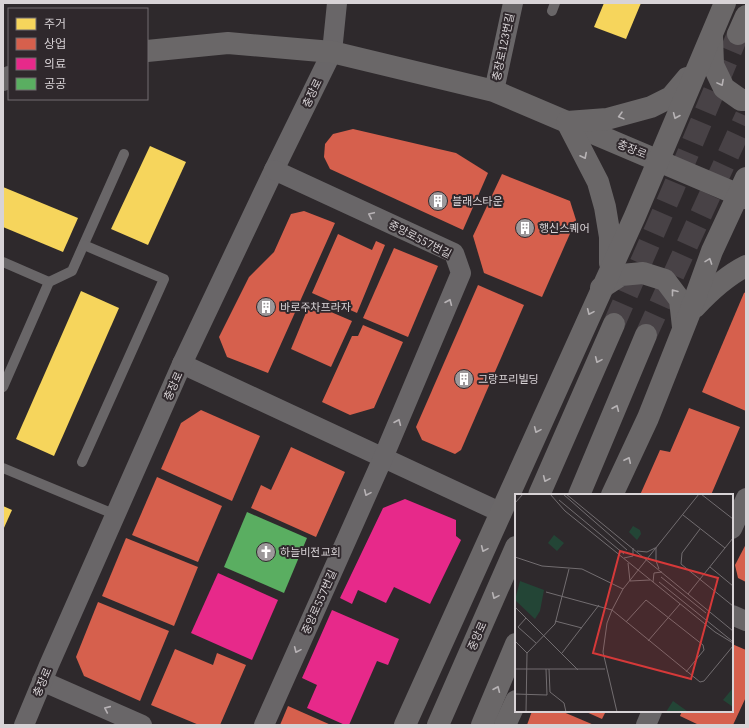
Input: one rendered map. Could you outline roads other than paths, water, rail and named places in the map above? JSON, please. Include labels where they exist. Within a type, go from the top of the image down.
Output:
[{"type":"main road","points":[[405,725],[605,279],[635,216],[725,3]]},
{"type":"main road","points":[[712,32],[713,66],[724,88],[741,100],[746,100]]},
{"type":"main road","name":"충장로","points":[[148,51],[228,43],[332,52],[494,92],[658,160],[715,186],[743,190]]},
{"type":"main road","points":[[605,279],[610,237],[605,207],[598,182],[567,122],[607,119],[651,107],[671,97],[698,66]]},
{"type":"main road","points":[[612,494],[648,418],[712,251],[743,190]]},
{"type":"main road","points":[[686,320],[710,291],[728,276],[746,266]]},
{"type":"main road","points":[[605,279],[621,275],[643,273],[665,280],[680,300],[686,320]]},
{"type":"main road","points":[[539,494],[614,324]]},
{"type":"main road","points":[[579,494],[646,335]]},
{"type":"main road","name":"중앙로","points":[[438,725],[515,549]]},
{"type":"main road","points":[[482,725],[515,646]]},
{"type":"main road","points":[[504,725],[515,702]]},
{"type":"street","points":[[332,52],[337,3]]},
{"type":"street","name":"충장로123번길","points":[[494,92],[513,3]]},
{"type":"street","name":"충장로","points":[[24,725],[182,364],[332,52]]},
{"type":"street","name":"중앙로557번길","points":[[264,725],[383,458],[461,273],[454,253],[274,170]]},
{"type":"street","points":[[182,364],[500,512]]},
{"type":"street","points":[[733,527],[746,498]]},
{"type":"street","points":[[733,616],[746,621]]},
{"type":"street","points":[[42,681],[142,725]]},
{"type":"street","points":[[646,725],[652,712]]},
{"type":"lane","points":[[3,387],[49,282],[72,270],[124,154]]},
{"type":"lane","points":[[82,462],[164,279],[84,245]]},
{"type":"lane","points":[[3,262],[49,282]]},
{"type":"lane","points":[[3,468],[116,515]]},
{"type":"tunnel","points":[[614,324],[738,34]]},
{"type":"tunnel","points":[[646,335],[746,116]]},
{"type":"place","name":"블래스타운","points":[[438,201]]},
{"type":"place","name":"행신스퀘어","points":[[525,228]]},
{"type":"place","name":"바로주차프라자","points":[[266,307]]},
{"type":"place","name":"그랑프리빌딩","points":[[464,379]]},
{"type":"place","name":"하늘비전교회","points":[[266,552]]}]
